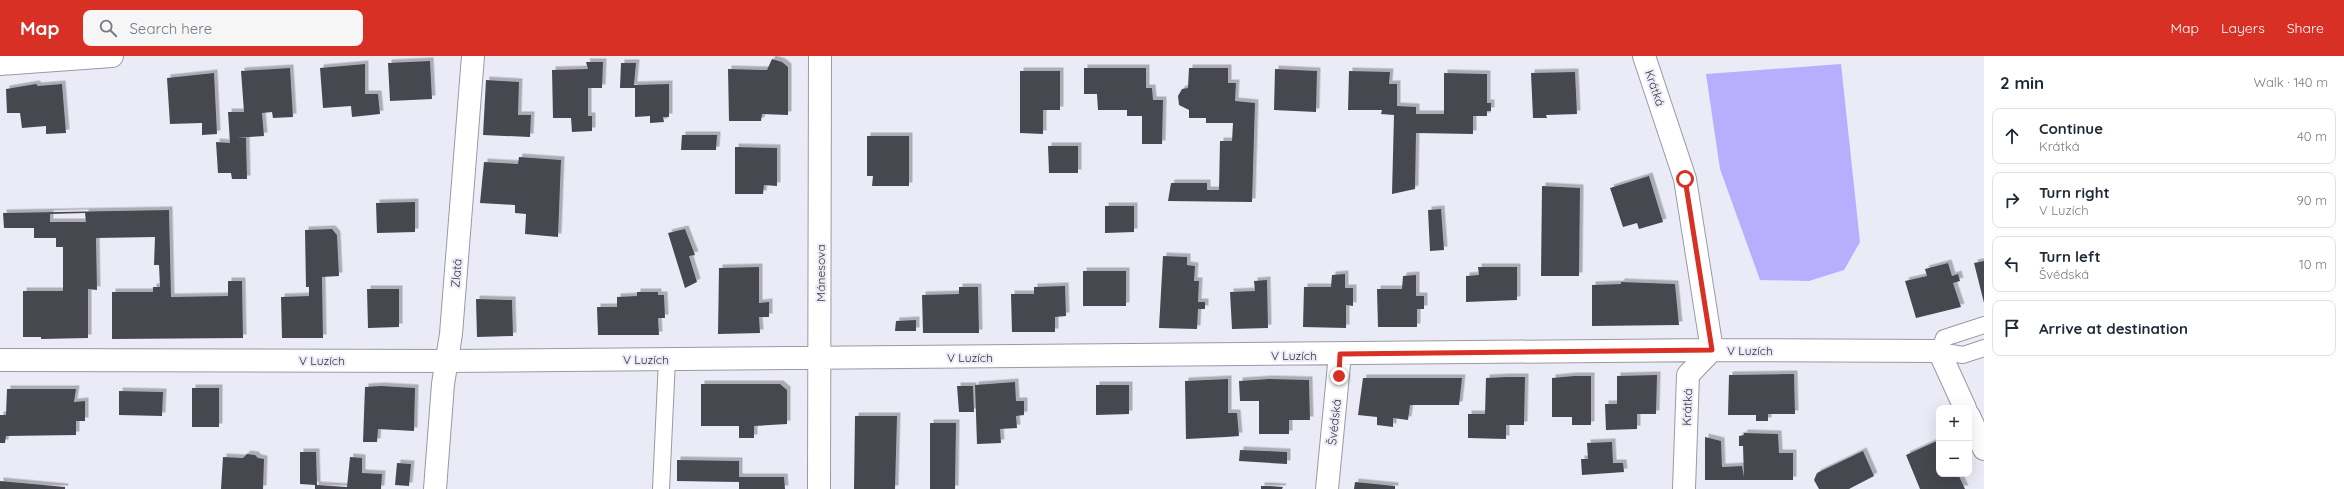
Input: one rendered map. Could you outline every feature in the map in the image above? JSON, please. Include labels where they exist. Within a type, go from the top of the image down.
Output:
[{"type":"street","points":[[0,64],[112,56]]},
{"type":"street","name":"Zlatá","points":[[435,489],[443,384],[448,360],[473,56]]},
{"type":"street","name":"Mánesova","points":[[819,489],[820,56]]},
{"type":"street","name":"Krátká","points":[[1644,56],[1685,179],[1712,350],[1688,375],[1684,489]]},
{"type":"street","name":"V Luzích","points":[[0,360],[667,359],[1712,350],[1939,351]]},
{"type":"street","points":[[1939,351],[1964,405]]},
{"type":"street","name":"Švédská","points":[[1327,489],[1340,354]]},
{"type":"street","points":[[1972,423],[1984,449]]},
{"type":"lane","points":[[1984,326],[1944,338],[1939,351],[1963,355],[1984,348]]},
{"type":"lane","points":[[661,489],[667,359]]},
{"type":"shaded area","points":[[1841,64],[1860,242],[1844,270],[1809,281],[1760,280],[1720,169],[1706,74]]},
{"type":"building","points":[[772,59],[782,62],[788,67],[788,115],[762,114],[761,121],[729,121],[728,69],[767,70]]},
{"type":"building","points":[[430,61],[432,99],[390,101],[388,63]]},
{"type":"building","points":[[586,62],[603,62],[602,88],[588,88],[588,116],[592,116],[592,131],[572,132],[571,118],[553,118],[552,70],[588,69]]},
{"type":"building","points":[[621,63],[636,63],[634,85],[669,84],[669,117],[663,117],[664,122],[650,123],[650,116],[635,117],[635,88],[620,88]]},
{"type":"building","points":[[365,64],[365,94],[378,94],[380,114],[352,117],[351,106],[323,108],[320,68]]},
{"type":"building","points":[[290,68],[293,117],[273,118],[272,112],[262,113],[264,136],[237,138],[246,138],[247,179],[232,179],[231,173],[218,173],[216,142],[230,143],[228,112],[244,112],[241,71]]},
{"type":"building","points":[[1084,68],[1146,68],[1146,88],[1152,88],[1153,100],[1163,100],[1162,144],[1142,144],[1142,116],[1127,116],[1127,110],[1098,110],[1097,94],[1084,94]]},
{"type":"building","points":[[1189,68],[1228,68],[1228,83],[1236,83],[1235,101],[1255,103],[1252,202],[1168,201],[1171,183],[1207,183],[1207,190],[1219,190],[1220,141],[1232,141],[1233,123],[1206,123],[1206,118],[1189,118],[1189,110],[1179,105],[1178,96],[1182,89],[1188,88]]},
{"type":"building","points":[[1275,69],[1317,71],[1316,112],[1274,110]]},
{"type":"building","points":[[1020,71],[1060,71],[1060,110],[1043,110],[1043,134],[1020,133]]},
{"type":"building","points":[[1349,71],[1390,72],[1389,84],[1397,84],[1397,106],[1416,107],[1416,114],[1444,114],[1444,73],[1487,74],[1487,103],[1491,103],[1491,111],[1487,111],[1487,116],[1473,116],[1473,134],[1416,133],[1415,189],[1392,194],[1394,115],[1381,114],[1382,110],[1348,110]]},
{"type":"building","points":[[1575,72],[1577,114],[1546,115],[1547,118],[1533,118],[1531,73]]},
{"type":"building","points":[[214,73],[217,134],[202,135],[202,123],[170,124],[167,78]]},
{"type":"building","points":[[486,80],[519,82],[518,115],[531,115],[530,137],[483,135]]},
{"type":"building","points":[[36,84],[38,86],[62,84],[66,133],[46,134],[46,126],[22,128],[20,113],[7,113],[6,89]]},
{"type":"building","points":[[682,135],[717,135],[716,150],[681,150]]},
{"type":"building","points":[[867,136],[909,136],[909,186],[872,186],[873,176],[867,176]]},
{"type":"building","points":[[1048,146],[1078,146],[1078,173],[1049,173]]},
{"type":"building","points":[[735,147],[777,148],[777,186],[764,185],[763,194],[735,194]]},
{"type":"building","points":[[519,157],[561,160],[558,237],[525,234],[526,214],[515,213],[515,205],[480,203],[484,162],[518,164]]},
{"type":"building","points":[[1649,176],[1663,222],[1639,229],[1637,223],[1623,227],[1610,188]]},
{"type":"building","points":[[1542,186],[1580,188],[1579,276],[1541,276]]},
{"type":"building","points":[[415,202],[415,232],[377,233],[376,203]]},
{"type":"building","points":[[1105,206],[1134,206],[1134,232],[1105,233]]},
{"type":"building","points":[[1441,209],[1444,250],[1430,251],[1428,210]]},
{"type":"building","points":[[169,210],[171,297],[228,296],[228,281],[242,281],[243,338],[112,339],[112,292],[153,292],[153,287],[160,287],[159,265],[154,265],[155,237],[96,238],[97,290],[88,289],[88,338],[41,339],[41,337],[23,337],[23,291],[63,291],[63,247],[56,247],[56,238],[34,238],[34,228],[4,228],[3,213]],"holes":[[[85,213],[86,222],[50,222],[50,214]]]},
{"type":"building","points":[[332,229],[337,235],[339,276],[322,277],[323,338],[282,338],[281,297],[309,296],[309,287],[306,287],[305,230]]},
{"type":"building","points":[[685,229],[695,255],[689,256],[697,282],[685,288],[668,233]]},
{"type":"building","points":[[1163,256],[1187,257],[1187,265],[1195,266],[1194,281],[1199,281],[1198,302],[1205,302],[1205,309],[1198,309],[1197,329],[1159,328]]},
{"type":"building","points":[[1984,261],[1984,303],[1974,263]]},
{"type":"building","points":[[1948,263],[1952,276],[1958,274],[1960,281],[1953,283],[1961,307],[1916,318],[1905,281],[1927,276],[1925,269]]},
{"type":"building","points":[[759,267],[759,303],[769,302],[769,317],[759,317],[760,333],[718,334],[719,268]]},
{"type":"building","points":[[1478,267],[1517,267],[1517,300],[1466,302],[1466,276],[1479,275]]},
{"type":"building","points":[[1083,271],[1126,271],[1126,306],[1083,306]]},
{"type":"building","points":[[1345,274],[1345,288],[1353,288],[1353,306],[1346,305],[1346,328],[1303,327],[1304,287],[1331,287],[1332,275]]},
{"type":"building","points":[[1416,275],[1416,296],[1424,296],[1424,309],[1417,309],[1417,327],[1378,327],[1377,289],[1402,289],[1403,276]]},
{"type":"building","points":[[1267,280],[1268,328],[1232,329],[1230,292],[1255,291],[1254,281]]},
{"type":"building","points":[[1621,282],[1675,284],[1679,325],[1592,326],[1592,285],[1621,284]]},
{"type":"building","points":[[1065,286],[1066,316],[1055,317],[1055,332],[1012,332],[1011,294],[1034,294],[1034,287]]},
{"type":"building","points":[[959,287],[978,287],[979,333],[923,333],[922,295],[959,294]]},
{"type":"building","points":[[367,289],[399,289],[399,327],[368,328]]},
{"type":"building","points":[[637,292],[658,292],[658,295],[664,295],[665,318],[658,318],[659,335],[598,335],[597,307],[617,307],[617,297],[637,296]]},
{"type":"building","points":[[476,299],[512,300],[513,336],[477,337]]},
{"type":"building","points":[[916,320],[916,331],[895,331],[896,321]]},
{"type":"building","points":[[1794,374],[1795,414],[1768,414],[1768,421],[1756,421],[1756,415],[1728,415],[1729,375]]},
{"type":"building","points":[[1657,375],[1656,414],[1637,414],[1637,429],[1606,430],[1605,404],[1617,404],[1617,376]]},
{"type":"building","points":[[1591,376],[1591,425],[1572,425],[1572,417],[1552,417],[1552,378]]},
{"type":"building","points":[[1525,377],[1524,425],[1506,425],[1506,439],[1468,438],[1468,414],[1485,414],[1486,378]]},
{"type":"building","points":[[1363,378],[1462,378],[1459,405],[1410,405],[1408,420],[1393,418],[1393,427],[1377,425],[1377,417],[1358,415]]},
{"type":"building","points":[[1228,379],[1228,413],[1237,413],[1239,436],[1186,439],[1185,381]]},
{"type":"building","points":[[1269,379],[1309,380],[1310,420],[1289,420],[1289,434],[1259,434],[1259,401],[1240,401],[1239,381]]},
{"type":"building","points":[[1015,382],[1016,401],[1024,401],[1024,415],[1016,416],[1017,428],[1000,429],[1001,443],[977,444],[975,385]]},
{"type":"building","points":[[701,384],[780,384],[787,390],[787,424],[754,426],[754,438],[739,438],[739,426],[701,426]]},
{"type":"building","points":[[1096,385],[1129,385],[1129,414],[1096,415]]},
{"type":"building","points":[[381,386],[415,388],[414,431],[378,429],[377,442],[363,442],[365,387]]},
{"type":"building","points":[[957,386],[973,386],[974,412],[959,412]]},
{"type":"building","points":[[192,388],[219,388],[219,427],[192,427]]},
{"type":"building","points":[[7,389],[76,389],[74,402],[85,401],[85,421],[76,421],[76,435],[6,436],[5,443],[0,443],[0,415],[6,415]]},
{"type":"building","points":[[119,391],[163,392],[162,416],[119,415]]},
{"type":"building","points":[[855,416],[897,416],[895,489],[854,489]]},
{"type":"building","points":[[930,423],[956,423],[955,489],[930,489]]},
{"type":"building","points":[[1744,433],[1778,434],[1779,453],[1793,453],[1793,480],[1705,480],[1705,437],[1721,441],[1722,467],[1742,466],[1744,477],[1743,446],[1739,446],[1739,436],[1744,435]]},
{"type":"building","points":[[1936,441],[1936,477],[1959,477],[1965,489],[1920,489],[1906,455]]},
{"type":"building","points":[[1612,442],[1613,463],[1623,463],[1624,472],[1582,475],[1581,459],[1588,459],[1587,443]]},
{"type":"building","points":[[1240,450],[1287,452],[1287,464],[1239,461]]},
{"type":"building","points":[[1863,451],[1874,476],[1849,489],[1819,489],[1814,480],[1817,473]]},
{"type":"building","points":[[300,452],[316,452],[317,485],[347,487],[350,457],[362,458],[362,473],[382,474],[381,489],[315,489],[315,485],[300,484]]},
{"type":"building","points":[[247,454],[255,455],[258,458],[264,459],[263,489],[221,489],[223,457],[243,458]]},
{"type":"building","points":[[677,460],[739,461],[739,477],[784,477],[785,489],[739,489],[739,482],[677,481]]},
{"type":"building","points":[[397,463],[411,464],[409,486],[395,485]]},
{"type":"building","points":[[0,481],[65,487],[65,489],[0,489]]},
{"type":"building","points":[[1355,482],[1395,486],[1395,489],[1354,489]]},
{"type":"building","points":[[1261,486],[1283,487],[1282,489],[1261,489]]},
{"type":"route","points":[[1339,376],[1340,354],[1712,350],[1685,179]]}]
